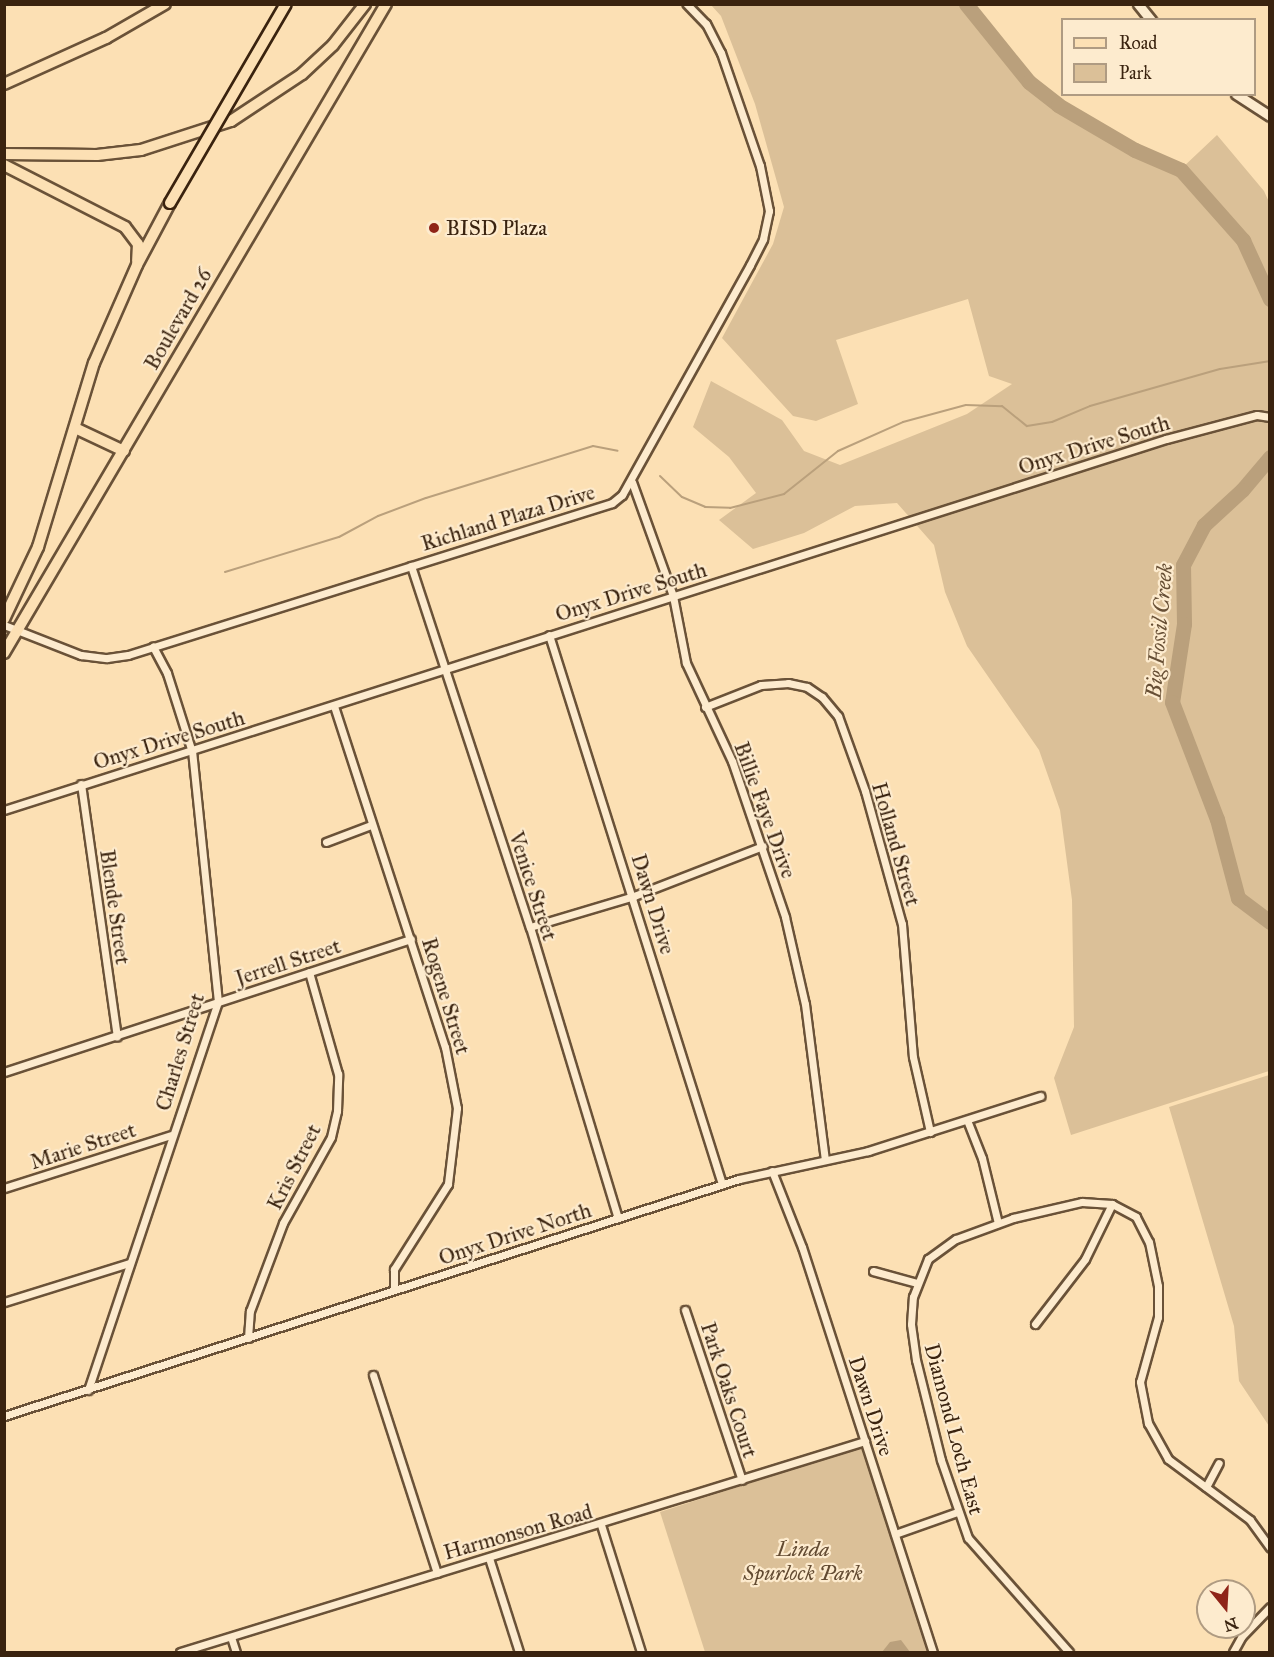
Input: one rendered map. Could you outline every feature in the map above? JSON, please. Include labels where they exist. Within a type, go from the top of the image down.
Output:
[{"type":"main road","points":[[4,84],[106,38],[165,4]]},
{"type":"main road","points":[[4,619],[38,547],[94,363],[137,265],[170,203],[286,4]]},
{"type":"main road","points":[[4,154],[97,155],[141,150],[231,121],[302,74],[333,45],[365,4]]},
{"type":"main road","name":"Boulevard 26","points":[[4,653],[386,4]]},
{"type":"main road","points":[[4,165],[125,227],[138,244],[137,265]]},
{"type":"main road","points":[[75,428],[124,452]]},
{"type":"street","name":"Richland Plaza Drive","points":[[4,625],[95,658],[128,655],[612,503],[632,482],[750,265],[769,211],[759,166],[721,52],[706,24],[687,4]]},
{"type":"street","points":[[1138,4],[1149,18]]},
{"type":"street","points":[[1239,96],[1269,116]]},
{"type":"street","name":"Onyx Drive South","points":[[4,810],[81,784],[192,752],[447,672],[549,635],[1166,439],[1257,415],[1269,417]]},
{"type":"street","name":"Billie Faye Drive","points":[[632,482],[673,596],[686,663],[732,761],[763,846],[805,1004],[825,1160]]},
{"type":"street","name":"Venice Street","points":[[411,566],[530,927],[618,1218]]},
{"type":"street","name":"Dawn Drive","points":[[549,635],[634,896],[722,1184]]},
{"type":"street","name":"Charles Street","points":[[88,1389],[171,1135],[218,1002],[192,752],[167,673],[153,647]]},
{"type":"street","name":"Holland Street","points":[[705,707],[761,686],[788,683],[807,687],[822,697],[838,716],[865,791],[902,924],[913,1057],[930,1132]]},
{"type":"street","name":"Rogene Street","points":[[334,706],[452,1072],[457,1127],[447,1184],[394,1269],[394,1290]]},
{"type":"street","name":"Blende Street","points":[[81,784],[117,1036]]},
{"type":"street","points":[[326,842],[371,825]]},
{"type":"street","points":[[530,927],[634,896],[763,846]]},
{"type":"street","name":"Jerrell Street","points":[[4,1072],[411,939]]},
{"type":"street","name":"Kris Street","points":[[248,1338],[250,1311],[283,1224],[331,1137],[337,1111],[338,1074],[309,972]]},
{"type":"street","name":"Onyx Drive North","points":[[4,1416],[722,1184],[930,1132],[1040,1096]]},
{"type":"street","points":[[967,1120],[982,1158],[998,1223]]},
{"type":"street","name":"Marie Street","points":[[4,1188],[171,1135]]},
{"type":"street","name":"Dawn Drive","points":[[772,1171],[802,1247],[933,1653]]},
{"type":"street","name":"Diamond Loch East","points":[[1069,1653],[981,1557],[957,1512],[916,1360],[911,1324],[917,1283],[928,1259],[947,1244],[998,1223],[1082,1202],[1112,1204]]},
{"type":"street","points":[[1035,1324],[1085,1259],[1112,1204],[1136,1217],[1149,1242],[1157,1270],[1158,1317],[1140,1382],[1148,1423],[1168,1459],[1250,1520],[1269,1548]]},
{"type":"street","points":[[4,1302],[129,1263]]},
{"type":"street","points":[[873,1271],[917,1283]]},
{"type":"street","name":"Park Oaks Court","points":[[685,1310],[742,1480]]},
{"type":"street","points":[[372,1375],[437,1573]]},
{"type":"street","name":"Harmonson Road","points":[[180,1653],[601,1525],[865,1441]]},
{"type":"street","points":[[1206,1486],[1219,1463]]},
{"type":"street","points":[[895,1534],[957,1512]]},
{"type":"street","points":[[601,1525],[641,1653]]},
{"type":"street","points":[[489,1558],[519,1653]]},
{"type":"street","points":[[1233,1653],[1242,1636],[1269,1607]]},
{"type":"street","points":[[231,1637],[236,1653]]},
{"type":"green space","points":[[711,5],[966,5],[1029,82],[1058,105],[1135,150],[1181,169],[1217,135],[1264,191],[1269,202],[1269,1071],[1071,1135],[1054,1078],[1074,1027],[1072,900],[1060,810],[1039,750],[967,646],[945,592],[934,545],[897,503],[855,506],[804,533],[753,549],[719,520],[756,493],[729,457],[693,427],[711,381],[782,420],[804,451],[840,465],[967,414],[1012,384],[989,376],[968,299],[836,340],[858,404],[816,421],[793,416],[722,338],[773,244],[784,207],[755,104],[721,16]]},
{"type":"green space","points":[[1270,1075],[1269,1426],[1239,1381],[1234,1326],[1169,1107]]},
{"type":"green space","name":"Linda Spurlock Park","points":[[862,1447],[931,1652],[705,1652],[660,1512]]},
{"type":"shaded area","points":[[901,1640],[910,1652],[882,1652],[890,1642]]},
{"type":"waterway","name":"Big Fossil Creek","points":[[966,4],[1029,82],[1058,105],[1135,150],[1181,170],[1243,240],[1270,299]]},
{"type":"waterway","points":[[660,476],[682,497],[705,507],[730,508],[784,494],[838,451],[903,422],[966,405],[1002,406],[1027,426],[1052,422],[1090,406],[1220,369],[1270,361]]},
{"type":"waterway","points":[[225,572],[339,537],[378,516],[426,498],[593,446],[618,451]]},
{"type":"waterway","name":"Big Fossil Creek","points":[[1270,457],[1242,490],[1204,525],[1183,565],[1184,624],[1172,702],[1217,819],[1238,898],[1270,922]]},
{"type":"place","name":"BISD Plaza","points":[[434,228]]}]
